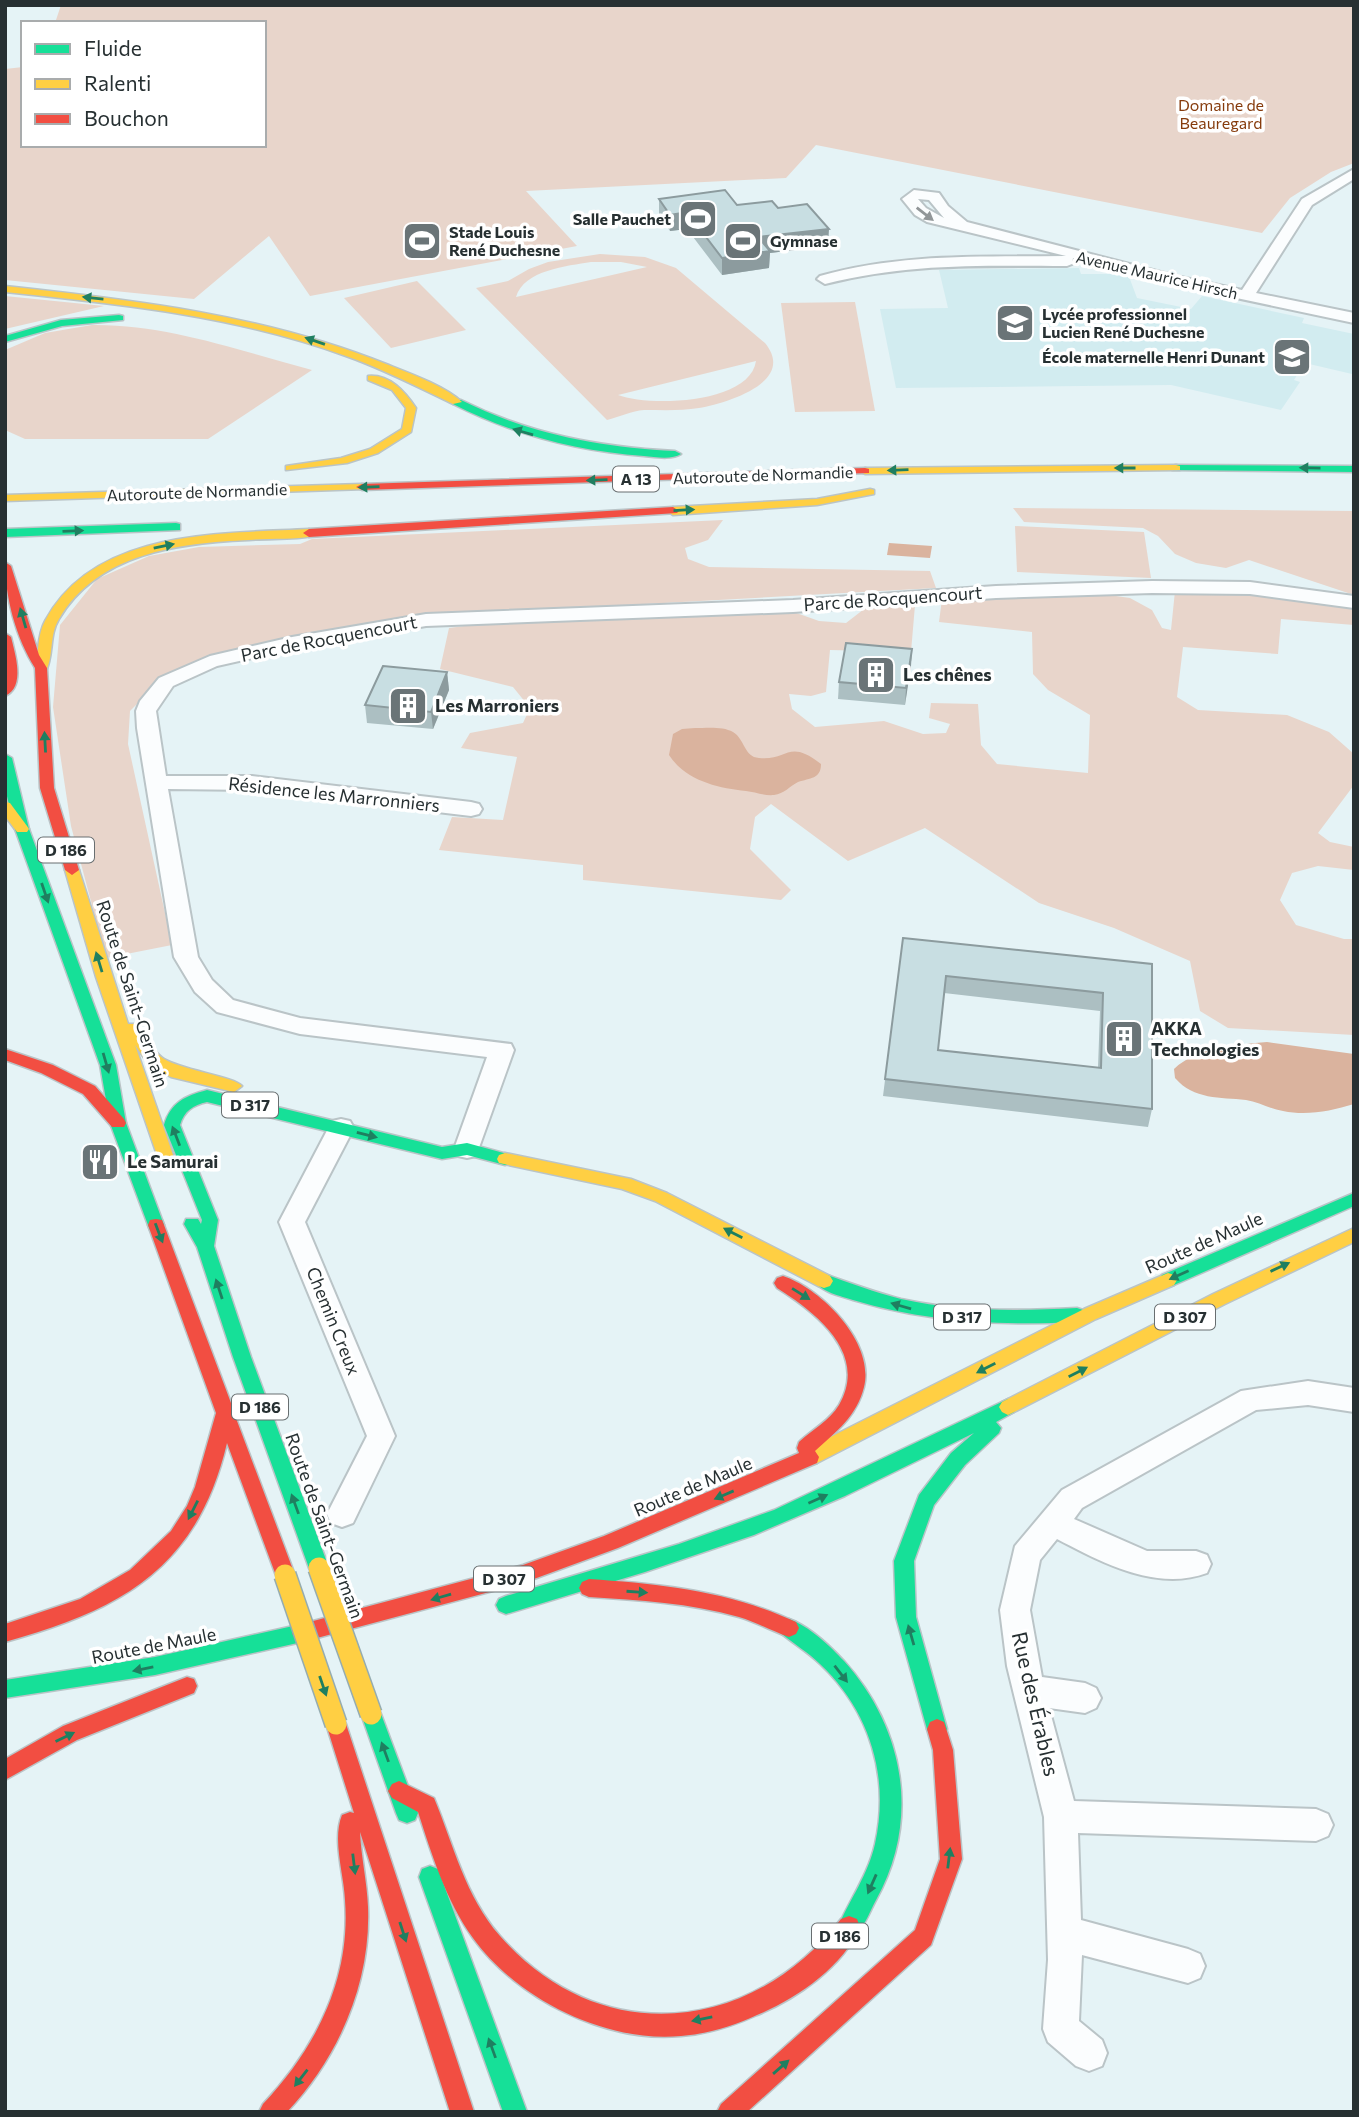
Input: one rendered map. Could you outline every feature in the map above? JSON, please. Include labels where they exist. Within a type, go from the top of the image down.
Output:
[{"type":"main road","points":[[5,289],[150,305],[212,315],[294,334],[372,361],[511,429],[561,443],[605,451],[694,456],[581,462]]},
{"type":"main road","points":[[5,339],[42,327],[91,318],[130,318],[191,330]]},
{"type":"main road","points":[[350,370],[396,388],[411,408],[407,430],[374,452],[343,461],[274,471],[373,469]]},
{"type":"main road","points":[[1041,453],[1184,455],[1267,467]]},
{"type":"main road","name":"Autoroute de Normandie","points":[[5,499],[938,469],[1354,469]]},
{"type":"main road","name":"Autoroute de Normandie","points":[[567,517],[817,502],[876,492],[605,498]]},
{"type":"main road","name":"Autoroute de Normandie","points":[[5,518],[187,512]]},
{"type":"main road","points":[[5,533],[496,516],[567,517]]},
{"type":"main road","points":[[41,668],[47,652],[50,625],[62,600],[84,579],[117,559],[159,546],[210,539],[567,517]]},
{"type":"main road","points":[[5,566],[33,655],[41,668]]},
{"type":"main road","points":[[5,637],[12,675],[5,692]]},
{"type":"main road","name":"Route de Saint-Germain","points":[[41,668],[47,788],[104,977],[173,1174]]},
{"type":"main road","points":[[5,758],[22,829]]},
{"type":"main road","points":[[5,806],[22,829]]},
{"type":"main road","name":"D 186","points":[[22,829],[108,1065],[118,1123],[226,1409],[285,1575],[462,2112]]},
{"type":"main road","name":"D 186","points":[[122,1026],[133,1029],[143,1048],[155,1061],[177,1073],[255,1090]]},
{"type":"main road","points":[[9,1055],[47,1069],[89,1090],[118,1123]]},
{"type":"main road","name":"D 317","points":[[205,1246],[210,1220],[172,1125],[174,1111],[192,1099],[207,1096],[442,1153],[467,1149],[625,1183],[661,1197],[837,1288],[911,1309],[949,1316],[997,1319],[1090,1314]]},
{"type":"main road","points":[[446,1135],[455,1137],[467,1149]]},
{"type":"main road","points":[[542,1167],[614,1198]]},
{"type":"main road","name":"Route de Maule","points":[[5,1689],[94,1678],[210,1656],[393,1611],[497,1582],[611,1542],[830,1449],[1090,1314],[1354,1199]]},
{"type":"main road","name":"Route de Saint-Germain","points":[[188,1212],[205,1246],[242,1357],[413,1829]]},
{"type":"main road","name":"D 307","points":[[491,1609],[715,1540],[816,1500],[1017,1403],[1273,1271],[1354,1234]]},
{"type":"main road","name":"D 307","points":[[767,1274],[810,1299],[836,1322],[850,1343],[857,1366],[855,1389],[848,1405],[835,1422],[787,1468]]},
{"type":"main road","points":[[729,2112],[923,1937],[951,1858],[943,1750],[906,1616],[904,1561],[926,1501],[958,1459],[1017,1403]]},
{"type":"main road","points":[[5,1633],[31,1627],[89,1606],[137,1578],[172,1544],[193,1513],[208,1478],[226,1409]]},
{"type":"main road","name":"D 186","points":[[399,1791],[426,1805],[448,1866],[466,1905],[493,1946],[536,1982],[574,2004],[621,2020],[674,2025],[742,2010],[795,1983],[831,1949],[862,1907],[887,1851],[894,1803],[884,1745],[862,1700],[831,1661],[799,1632],[755,1612],[686,1595],[569,1587]]},
{"type":"main road","points":[[294,1661],[360,1645]]},
{"type":"main road","points":[[5,1770],[22,1758],[85,1728],[193,1685],[97,1704]]},
{"type":"main road","points":[[271,2112],[311,2065],[335,2020],[352,1969],[357,1912],[349,1827],[358,1797]]},
{"type":"main road","points":[[427,1868],[515,2112]]},
{"type":"street","points":[[1246,296],[1307,202],[1354,173]]},
{"type":"street","name":"Avenue Maurice Hirsch","points":[[962,225],[1246,296],[1354,318]]},
{"type":"street","points":[[825,279],[892,265],[1070,261],[1080,256]]},
{"type":"street","name":"Parc de Rocquencourt","points":[[467,1149],[502,1050],[300,1026],[225,1006],[203,986],[186,957],[155,782],[146,711],[150,701],[166,682],[210,662],[371,628],[426,621],[793,606],[996,592],[1152,587],[1250,588],[1354,602]]},
{"type":"street","name":"Résidence les Marronniers","points":[[155,782],[252,783],[471,809]]},
{"type":"street","name":"Chemin Creux","points":[[341,1128],[292,1222],[380,1436],[342,1514]]},
{"type":"street","name":"Rue des Érables","points":[[1089,2053],[1061,2029],[1065,1933],[1061,1817],[1029,1690],[1015,1610],[1026,1555],[1072,1499],[1251,1399],[1308,1393],[1354,1401]]},
{"type":"street","points":[[1053,1523],[1097,1545],[1146,1564],[1196,1564]]},
{"type":"street","points":[[1029,1690],[1086,1698]]},
{"type":"street","points":[[1061,1817],[1316,1825]]},
{"type":"street","points":[[1065,1933],[1188,1966]]},
{"type":"shaded area","name":"Lycée professionnel Lucien René Duchesne","points":[[1079,268],[1081,274],[1128,274],[1137,298],[1191,309],[1202,296],[1304,318],[1302,323],[1354,334],[1354,371],[1352,374],[1305,363],[1294,380],[1300,382],[1281,410],[1171,385],[896,388],[880,309],[948,308],[939,270]]},
{"type":"shaded area","points":[[889,543],[932,546],[930,558],[887,555]]},
{"type":"shaded area","points":[[682,729],[729,730],[737,735],[754,757],[776,757],[795,751],[810,756],[821,764],[821,769],[814,777],[774,795],[703,782],[684,771],[669,755],[673,734]]},
{"type":"shaded area","points":[[1267,1042],[1354,1054],[1354,1104],[1319,1112],[1278,1110],[1246,1100],[1199,1094],[1175,1078],[1174,1069],[1194,1056],[1218,1048]]},
{"type":"green space","name":"Domaine de Beauregard","points":[[61,5],[1354,5],[1354,163],[1331,172],[1290,198],[1262,233],[816,145],[786,178],[526,191],[577,246],[310,296],[269,236],[194,299],[5,280],[5,69],[21,67],[21,147],[266,147],[266,21],[56,21]]},
{"type":"green space","points":[[600,254],[645,257],[676,268],[765,343],[772,357],[772,369],[766,379],[754,388],[726,401],[692,409],[639,411],[607,420],[476,288],[508,281],[548,262]],"holes":[[[591,262],[621,262],[647,267],[516,297],[521,288],[537,275]],[[756,361],[750,375],[736,386],[718,394],[674,401],[633,399],[618,395]]]},
{"type":"green space","points":[[417,281],[466,330],[391,348],[344,298]]},
{"type":"green space","points":[[5,296],[104,306],[5,329]]},
{"type":"green space","points":[[855,302],[875,411],[795,412],[781,303]]},
{"type":"green space","points":[[92,325],[176,334],[312,370],[208,439],[25,439],[5,430],[5,350],[45,333]]},
{"type":"green space","points":[[1013,508],[1354,511],[1354,595],[1249,560],[1226,568],[1196,563],[1175,554],[1158,536],[1143,528],[1024,522]]},
{"type":"green space","points":[[723,520],[708,540],[685,548],[688,559],[709,567],[930,571],[936,588],[463,614],[338,629],[210,661],[154,687],[130,711],[128,744],[172,945],[106,958],[71,826],[53,707],[60,625],[97,579],[149,556],[199,547],[300,544],[312,539]]},
{"type":"green space","points":[[1015,526],[1144,532],[1151,578],[1017,572]]},
{"type":"green space","points":[[1175,591],[1257,592],[1354,606],[1354,625],[1281,619],[1278,654],[1183,647],[1177,697],[1198,710],[1287,715],[1329,732],[1354,754],[1354,785],[1318,833],[1330,842],[1354,847],[1354,870],[1318,866],[1292,873],[1280,900],[1296,925],[1344,939],[1354,939],[1354,1035],[1228,1028],[1200,1011],[1190,961],[1114,928],[1039,903],[925,828],[848,861],[771,804],[755,817],[750,849],[791,890],[781,900],[583,880],[583,865],[439,850],[452,817],[503,820],[517,757],[461,748],[470,733],[523,723],[530,708],[513,687],[440,669],[449,628],[487,623],[788,610],[819,621],[846,623],[868,606],[915,605],[911,652],[830,650],[826,692],[811,696],[789,694],[792,709],[815,727],[884,721],[923,734],[946,733],[950,724],[929,718],[931,703],[978,704],[981,745],[997,764],[1088,773],[1090,715],[1048,690],[1033,674],[1032,632],[939,622],[942,599],[1102,594],[1130,598],[1152,610],[1162,628],[1171,630]]},
{"type":"building","points":[[725,190],[737,205],[772,201],[778,208],[807,204],[829,229],[758,237],[770,251],[722,258],[687,212],[670,215],[659,199]]},
{"type":"building","points":[[846,643],[912,649],[906,688],[839,682]]},
{"type":"building","points":[[383,666],[447,672],[431,712],[365,705]]},
{"type":"building","name":"AKKA Technologies","points":[[903,938],[1152,964],[1152,1109],[885,1079]],"holes":[[[946,976],[1103,993],[1101,1068],[938,1050]]]},
{"type":"traffic: fast","points":[[5,339],[61,323],[119,318]]},
{"type":"traffic: fast","points":[[457,402],[509,426],[563,442],[675,454]]},
{"type":"traffic: fast","points":[[1176,468],[1354,469]]},
{"type":"traffic: fast","points":[[5,533],[176,527]]},
{"type":"traffic: fast","points":[[5,758],[22,829],[108,1065],[118,1123],[156,1225]]},
{"type":"traffic: fast","points":[[205,1246],[210,1220],[172,1125],[180,1109],[200,1098],[207,1096],[442,1153],[467,1149],[505,1159]]},
{"type":"traffic: fast","points":[[1168,1280],[1354,1199]]},
{"type":"traffic: fast","points":[[192,1224],[205,1246],[242,1357],[319,1568]]},
{"type":"traffic: fast","points":[[824,1281],[875,1299],[927,1311],[999,1317],[1077,1315]]},
{"type":"traffic: fast","points":[[506,1605],[679,1553],[781,1516],[1008,1407]]},
{"type":"traffic: fast","points":[[937,1729],[906,1617],[904,1561],[926,1501],[958,1459],[992,1428]]},
{"type":"traffic: fast","points":[[789,1628],[827,1657],[856,1689],[876,1725],[888,1764],[891,1804],[886,1845],[872,1886],[849,1927]]},
{"type":"traffic: fast","points":[[5,1689],[155,1666],[302,1633]]},
{"type":"traffic: fast","points":[[371,1714],[407,1813]]},
{"type":"traffic: fast","points":[[430,1877],[515,2112]]},
{"type":"traffic: slow","points":[[5,289],[180,311],[294,336],[349,353],[404,375],[457,402]]},
{"type":"traffic: slow","points":[[290,468],[343,461],[374,451],[407,430],[411,408],[396,388],[372,378]]},
{"type":"traffic: slow","points":[[865,471],[1176,468]]},
{"type":"traffic: slow","points":[[5,498],[362,487]]},
{"type":"traffic: slow","points":[[673,511],[817,502],[870,492]]},
{"type":"traffic: slow","points":[[41,668],[51,621],[70,592],[97,571],[129,556],[165,546],[240,536],[309,533]]},
{"type":"traffic: slow","points":[[5,806],[22,829]]},
{"type":"traffic: slow","points":[[72,870],[104,977],[165,1155]]},
{"type":"traffic: slow","points":[[131,1028],[155,1061],[177,1073],[234,1086]]},
{"type":"traffic: slow","points":[[505,1159],[625,1183],[661,1197],[824,1281]]},
{"type":"traffic: slow","points":[[1008,1407],[1219,1299],[1354,1234]]},
{"type":"traffic: slow","points":[[810,1457],[1090,1314],[1168,1280]]},
{"type":"traffic: slow","points":[[319,1568],[371,1714]]},
{"type":"traffic: slow","points":[[285,1575],[336,1724]]},
{"type":"traffic: jam","points":[[362,487],[865,471]]},
{"type":"traffic: jam","points":[[309,533],[673,511]]},
{"type":"traffic: jam","points":[[5,566],[33,655],[41,668],[47,788],[72,870]]},
{"type":"traffic: jam","points":[[5,637],[12,675],[5,692]]},
{"type":"traffic: jam","points":[[5,1054],[47,1069],[89,1090],[118,1123]]},
{"type":"traffic: jam","points":[[156,1225],[285,1575]]},
{"type":"traffic: jam","points":[[783,1283],[816,1305],[830,1319],[852,1350],[857,1368],[856,1386],[848,1406],[834,1423],[806,1448]]},
{"type":"traffic: jam","points":[[5,1633],[87,1605],[113,1592],[159,1558],[178,1537],[200,1500],[226,1409]]},
{"type":"traffic: jam","points":[[302,1633],[523,1574],[611,1542],[810,1457]]},
{"type":"traffic: jam","points":[[589,1588],[666,1594],[717,1602],[765,1617],[789,1628]]},
{"type":"traffic: jam","points":[[5,1770],[70,1733],[187,1686]]},
{"type":"traffic: jam","points":[[336,1724],[462,2112]]},
{"type":"traffic: jam","points":[[729,2112],[923,1937],[951,1859],[943,1750],[937,1729]]},
{"type":"traffic: jam","points":[[399,1791],[426,1805],[461,1896],[492,1944],[524,1975],[544,1988],[585,2009],[607,2016],[651,2025],[679,2025],[736,2013],[763,2002],[788,1987],[832,1949],[849,1927]]},
{"type":"traffic: jam","points":[[271,2112],[291,2091],[323,2045],[345,1993],[356,1937],[357,1908],[350,1822]]},
{"type":"place","name":"Salle Pauchet","points":[[698,219]]},
{"type":"place","name":"Stade Louis René Duchesne","points":[[422,241]]},
{"type":"place","name":"Gymnase","points":[[743,241]]},
{"type":"place","name":"Lycée professionnel Lucien René Duchesne","points":[[1015,323]]},
{"type":"place","name":"École maternelle Henri Dunant","points":[[1292,357]]},
{"type":"place","name":"Les chênes","points":[[876,675]]},
{"type":"place","name":"Les Marroniers","points":[[408,706]]},
{"type":"place","name":"AKKA Technologies","points":[[1124,1039]]},
{"type":"place","name":"Le Samurai","points":[[100,1162]]}]
